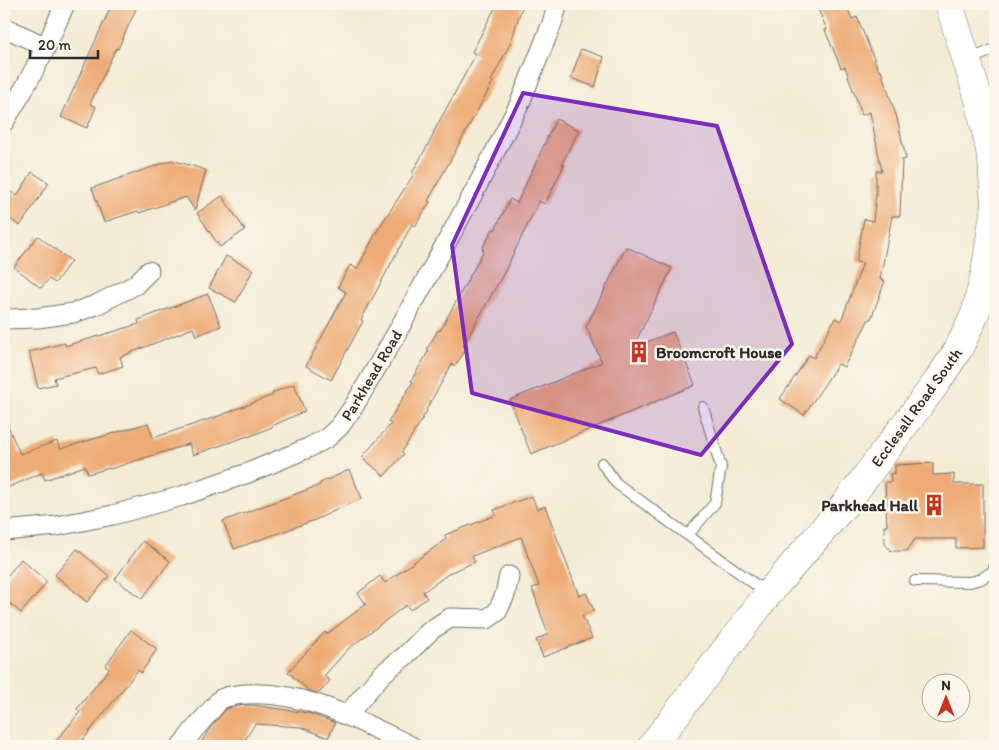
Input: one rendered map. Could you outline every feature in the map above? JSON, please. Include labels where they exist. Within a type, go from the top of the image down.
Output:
[{"type":"main road","name":"Ecclesall Road South","points":[[652,746],[768,594],[846,503],[937,382],[959,348],[975,314],[992,246],[995,206],[992,160],[980,103],[949,4]]},
{"type":"street","points":[[4,122],[46,48],[65,4]]},
{"type":"street","name":"Parkhead Road","points":[[4,530],[57,526],[113,515],[182,496],[248,473],[308,448],[327,438],[340,426],[354,406],[395,336],[519,105],[558,4]]},
{"type":"street","points":[[4,27],[46,48]]},
{"type":"street","points":[[4,320],[73,313],[96,305],[135,285],[149,271]]},
{"type":"street","points":[[347,715],[382,674],[405,656],[431,630],[450,618],[487,619],[497,612],[505,595],[509,576]]},
{"type":"street","points":[[181,746],[198,724],[221,700],[238,694],[255,693],[275,694],[304,700],[347,715],[411,746]]},
{"type":"lane","points":[[967,61],[995,49]]},
{"type":"lane","points":[[688,535],[716,503],[721,467],[703,407]]},
{"type":"lane","points":[[602,464],[616,483],[768,594]]},
{"type":"lane","points":[[915,581],[970,582],[981,579],[993,571],[995,564]]},
{"type":"highlighted area","points":[[523,93],[717,126],[792,344],[701,455],[472,393],[452,245]]},
{"type":"building","points":[[112,4],[138,4],[90,104],[96,107],[87,128],[61,117]]},
{"type":"building","points":[[497,4],[523,4],[510,44],[491,81],[493,82],[428,201],[430,202],[415,226],[412,224],[331,380],[306,366],[346,292],[338,287],[350,265],[357,269],[377,231],[414,174],[412,173],[476,54],[472,52]]},
{"type":"building","points":[[816,4],[846,4],[852,19],[857,17],[879,71],[881,71],[897,118],[906,159],[902,160],[900,216],[892,216],[880,279],[885,281],[871,319],[869,319],[844,367],[838,364],[804,415],[780,399],[809,355],[814,358],[835,318],[841,321],[863,263],[856,262],[864,219],[873,221],[876,171],[882,171],[870,112],[862,115],[845,67],[841,68]]},
{"type":"building","points":[[581,49],[604,57],[595,87],[571,78]]},
{"type":"building","points":[[556,119],[579,130],[562,164],[564,165],[545,204],[539,201],[506,269],[463,346],[467,348],[455,366],[452,364],[402,452],[404,454],[384,476],[362,457],[391,424],[388,422],[413,382],[411,381],[429,350],[427,349],[438,330],[440,331],[510,199],[517,203]]},
{"type":"building","points":[[172,160],[206,170],[195,210],[186,197],[139,213],[138,211],[104,222],[92,188]]},
{"type":"building","points":[[32,172],[49,183],[20,226],[4,215],[4,187],[17,196]]},
{"type":"building","points":[[222,196],[245,230],[220,247],[197,213]]},
{"type":"building","points":[[38,236],[71,261],[55,283],[49,279],[41,288],[14,267]]},
{"type":"building","name":"Broomcroft House","points":[[626,247],[672,268],[633,347],[673,332],[695,385],[531,454],[510,400],[602,362],[586,327]]},
{"type":"building","points":[[226,256],[253,270],[236,302],[209,288]]},
{"type":"building","points":[[208,294],[221,326],[196,336],[193,328],[120,357],[123,366],[98,374],[96,368],[54,378],[56,384],[38,388],[29,352],[65,343],[65,346],[139,324],[138,320]]},
{"type":"building","points":[[294,384],[305,411],[248,437],[193,455],[189,444],[88,474],[85,466],[45,480],[42,473],[4,489],[4,417],[20,454],[57,441],[60,449],[148,423],[153,438],[216,417],[273,395],[272,393]]},
{"type":"building","name":"Parkhead Hall","points":[[933,463],[933,475],[954,474],[954,484],[983,484],[983,547],[956,548],[956,539],[915,539],[907,551],[891,551],[885,544],[884,526],[887,526],[885,482],[891,482],[890,474],[895,473],[895,465]]},
{"type":"building","points":[[349,470],[362,498],[315,520],[234,549],[223,521],[320,485],[320,483]]},
{"type":"building","points":[[532,496],[537,509],[545,506],[579,596],[586,593],[594,610],[582,615],[592,638],[543,657],[536,640],[548,634],[532,588],[539,586],[521,537],[472,556],[475,562],[451,572],[423,592],[427,598],[410,610],[406,605],[348,649],[324,676],[330,681],[319,693],[308,690],[288,672],[325,632],[327,634],[366,604],[358,593],[380,576],[385,583],[446,539],[445,535],[496,515],[494,510]]},
{"type":"building","points":[[143,541],[170,561],[142,599],[115,579]]},
{"type":"building","points":[[77,549],[109,576],[87,602],[55,575]]},
{"type":"building","points":[[21,559],[47,582],[21,613],[4,598],[4,580]]},
{"type":"building","points":[[131,630],[157,649],[141,673],[138,670],[78,746],[52,746],[80,712],[77,709],[109,669],[105,666]]},
{"type":"building","points":[[245,705],[308,713],[335,723],[328,738],[301,727],[255,724],[241,746],[199,746],[210,728],[226,709]]},
{"type":"place","name":"Broomcroft House","points":[[639,352]]},
{"type":"place","name":"Parkhead Hall","points":[[934,505]]}]
